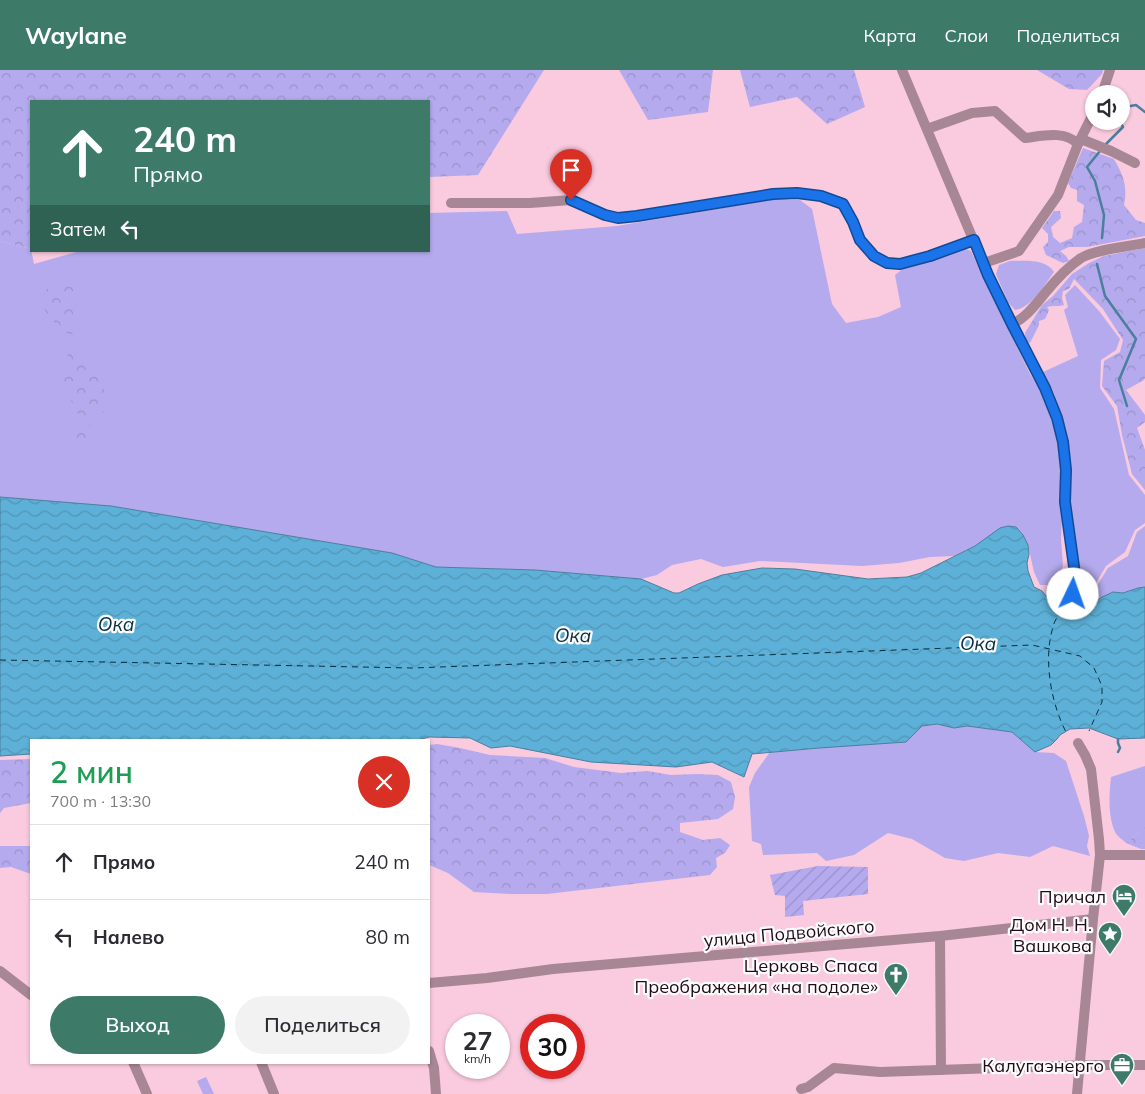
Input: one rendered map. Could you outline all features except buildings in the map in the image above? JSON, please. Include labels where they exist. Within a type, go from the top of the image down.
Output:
[{"type":"street","points":[[902,70],[984,263],[1012,324],[1045,388],[1057,418],[1063,442],[1066,470],[1065,502],[1076,581],[1073,594]]},
{"type":"street","points":[[1105,85],[1110,70]]},
{"type":"street","points":[[927,129],[972,113],[995,112],[1025,138],[1052,135],[1066,136],[1110,150],[1135,163]]},
{"type":"street","points":[[984,263],[1019,251],[1058,195],[1085,129]]},
{"type":"street","points":[[451,203],[571,200],[605,215],[618,218],[773,194],[797,193],[821,196],[843,204],[860,240],[874,256],[887,263],[900,264],[930,256],[974,240]]},
{"type":"street","points":[[1012,324],[1029,313],[1048,289],[1081,258],[1096,252],[1145,243]]},
{"type":"street","points":[[1077,1094],[1100,856],[1091,769],[1078,743]]},
{"type":"street","points":[[1100,856],[1145,855]]},
{"type":"street","name":"улица Подвойского","points":[[430,983],[487,978],[553,969],[940,936],[1093,919]]},
{"type":"street","points":[[940,936],[941,1070]]},
{"type":"street","points":[[0,971],[30,995]]},
{"type":"street","points":[[430,1054],[434,1068],[436,1094]]},
{"type":"street","points":[[133,1064],[147,1094]]},
{"type":"street","points":[[262,1064],[274,1094]]},
{"type":"street","points":[[801,1089],[808,1087],[834,1068],[880,1072],[1080,1065],[1145,1065]]},
{"type":"green space","points":[[0,70],[544,70],[478,175],[430,177],[430,100],[30,100],[30,249],[0,241]]},
{"type":"green space","points":[[619,70],[713,70],[708,112],[648,120]]},
{"type":"green space","points":[[740,70],[854,70],[865,107],[827,124],[797,97],[750,107]]},
{"type":"green space","points":[[1037,70],[1103,70],[1102,74],[1092,85],[1085,85],[1085,90],[1069,89]]},
{"type":"green space","points":[[1083,148],[1114,159],[1124,181],[1124,205],[1136,220],[1145,223],[1145,236],[1087,247],[1069,247],[1060,251],[1069,261],[1063,263],[1046,255],[1043,247],[1048,242],[1048,234],[1042,228],[1054,211],[1060,211],[1061,218],[1051,227],[1053,237],[1060,243],[1072,238],[1074,227],[1082,222],[1084,205],[1077,201],[1077,190],[1071,188],[1068,183]]},
{"type":"green space","points":[[775,199],[800,200],[812,209],[832,304],[846,323],[878,317],[901,307],[895,275],[904,268],[960,247],[971,251],[1030,374],[1043,394],[1058,445],[1063,489],[1061,539],[1063,566],[1057,579],[1050,585],[1040,585],[1034,572],[1028,545],[975,546],[955,556],[930,557],[899,563],[862,566],[760,561],[723,567],[701,559],[672,565],[657,575],[641,579],[535,570],[436,567],[392,553],[111,506],[0,497],[0,241],[30,249],[34,264],[76,252],[430,252],[430,213],[507,211],[517,234],[617,226]]},
{"type":"green space","points":[[1145,248],[1145,378],[1126,390],[1145,415],[1145,422],[1137,428],[1145,450],[1145,490],[1132,474],[1117,406],[1102,386],[1104,361],[1120,352],[1123,340],[1103,309],[1074,279],[1069,289],[1063,291],[1064,305],[1047,307],[1049,310],[1045,319],[1039,321],[1039,325],[1030,343],[1026,341],[1025,333],[1042,305],[1053,296],[1072,274],[1104,256]]},
{"type":"green space","points":[[1010,261],[1040,262],[1046,264],[1054,272],[1027,305],[1015,310],[1008,302],[996,274],[999,265]]},
{"type":"green space","points":[[56,281],[73,287],[74,303],[81,311],[74,335],[61,331],[40,304],[43,293]]},
{"type":"green space","points":[[1075,285],[1099,311],[1120,339],[1116,350],[1101,360],[1100,388],[1114,409],[1129,475],[1145,495],[1145,523],[1135,530],[1125,552],[1106,566],[1096,583],[1094,595],[1082,584],[1071,507],[1070,451],[1054,393],[1043,372],[1078,356],[1064,310],[1068,307],[1065,295]]},
{"type":"green space","points":[[69,350],[79,350],[84,354],[98,375],[105,391],[104,412],[88,423],[96,434],[85,450],[79,449],[73,438],[81,421],[74,405],[64,390],[62,376]]},
{"type":"green space","points":[[1145,526],[1145,587],[1123,593],[1113,592],[1100,598],[1097,592],[1098,584],[1108,568],[1128,556],[1137,532]]},
{"type":"green space","points":[[937,724],[954,728],[967,726],[1012,732],[1035,752],[1054,753],[1066,761],[1084,816],[1089,836],[1087,846],[1090,856],[1053,846],[1030,857],[998,853],[964,861],[945,858],[912,839],[888,833],[854,855],[826,861],[817,853],[763,855],[761,844],[752,841],[749,787],[755,773],[770,752],[819,748]]},
{"type":"green space","points":[[437,744],[490,755],[545,758],[574,767],[621,773],[647,771],[671,775],[718,775],[731,782],[735,797],[733,809],[718,819],[680,823],[680,832],[703,840],[720,838],[730,845],[725,853],[716,858],[717,867],[710,875],[547,894],[474,892],[448,873],[430,865],[430,745]]},
{"type":"green space","points":[[30,759],[30,803],[4,808],[0,813],[0,760]]},
{"type":"green space","points":[[1145,766],[1145,827],[1126,843],[1116,833],[1111,819],[1111,777]]},
{"type":"green space","points":[[1145,827],[1145,849],[1126,843]]},
{"type":"green space","points":[[0,846],[30,846],[30,874],[11,867],[0,868]]},
{"type":"green space","points":[[818,866],[868,867],[868,894],[803,901],[804,915],[785,917],[785,896],[775,895],[770,875]]},
{"type":"green space","points":[[206,1077],[214,1094],[203,1094],[197,1081]]},
{"type":"water","name":"Ока","points":[[0,497],[111,506],[392,553],[436,567],[535,570],[641,579],[674,593],[679,593],[722,575],[762,568],[795,569],[868,579],[907,577],[921,573],[975,546],[1000,528],[1008,526],[1016,527],[1028,545],[1028,571],[1034,587],[1042,591],[1062,615],[1067,617],[1076,613],[1095,604],[1100,598],[1113,592],[1123,593],[1145,587],[1145,738],[1118,739],[1089,728],[1070,729],[1060,735],[1051,745],[1035,752],[1012,732],[967,726],[954,728],[937,724],[922,726],[906,742],[752,754],[744,777],[712,762],[676,767],[591,762],[510,746],[491,748],[470,738],[30,739],[30,754],[0,756]]},
{"type":"waterway","points":[[1130,106],[1136,105],[1145,112]]},
{"type":"waterway","points":[[1105,145],[1120,130]]},
{"type":"waterway","points":[[1100,151],[1087,167],[1095,181],[1104,215],[1102,238]]},
{"type":"waterway","points":[[1097,264],[1105,296],[1136,339],[1119,380],[1127,406]]},
{"type":"waterway","points":[[1118,739],[1120,748],[1118,752]]},
{"type":"ferry route","points":[[1062,609],[1054,622],[1050,640],[1049,667],[1056,708],[1066,732]]},
{"type":"ferry route","points":[[0,660],[413,668],[1032,645],[1080,656],[1094,668],[1102,686],[1102,702],[1089,731]]},
{"type":"place","name":"Причал","points":[[1124,917]]},
{"type":"place","name":"Дом Н. Н. Вашкова","points":[[1110,955]]},
{"type":"place","name":"Церковь Спаса Преображения «на подоле»","points":[[896,996]]},
{"type":"place","name":"Калугаэнерго","points":[[1122,1086]]},
{"type":"route","points":[[571,200],[605,215],[618,218],[773,194],[797,193],[821,196],[843,204],[860,240],[874,256],[887,263],[900,264],[930,256],[974,240],[988,275],[1045,388],[1057,418],[1063,442],[1066,470],[1065,502],[1076,581],[1073,594]]}]
